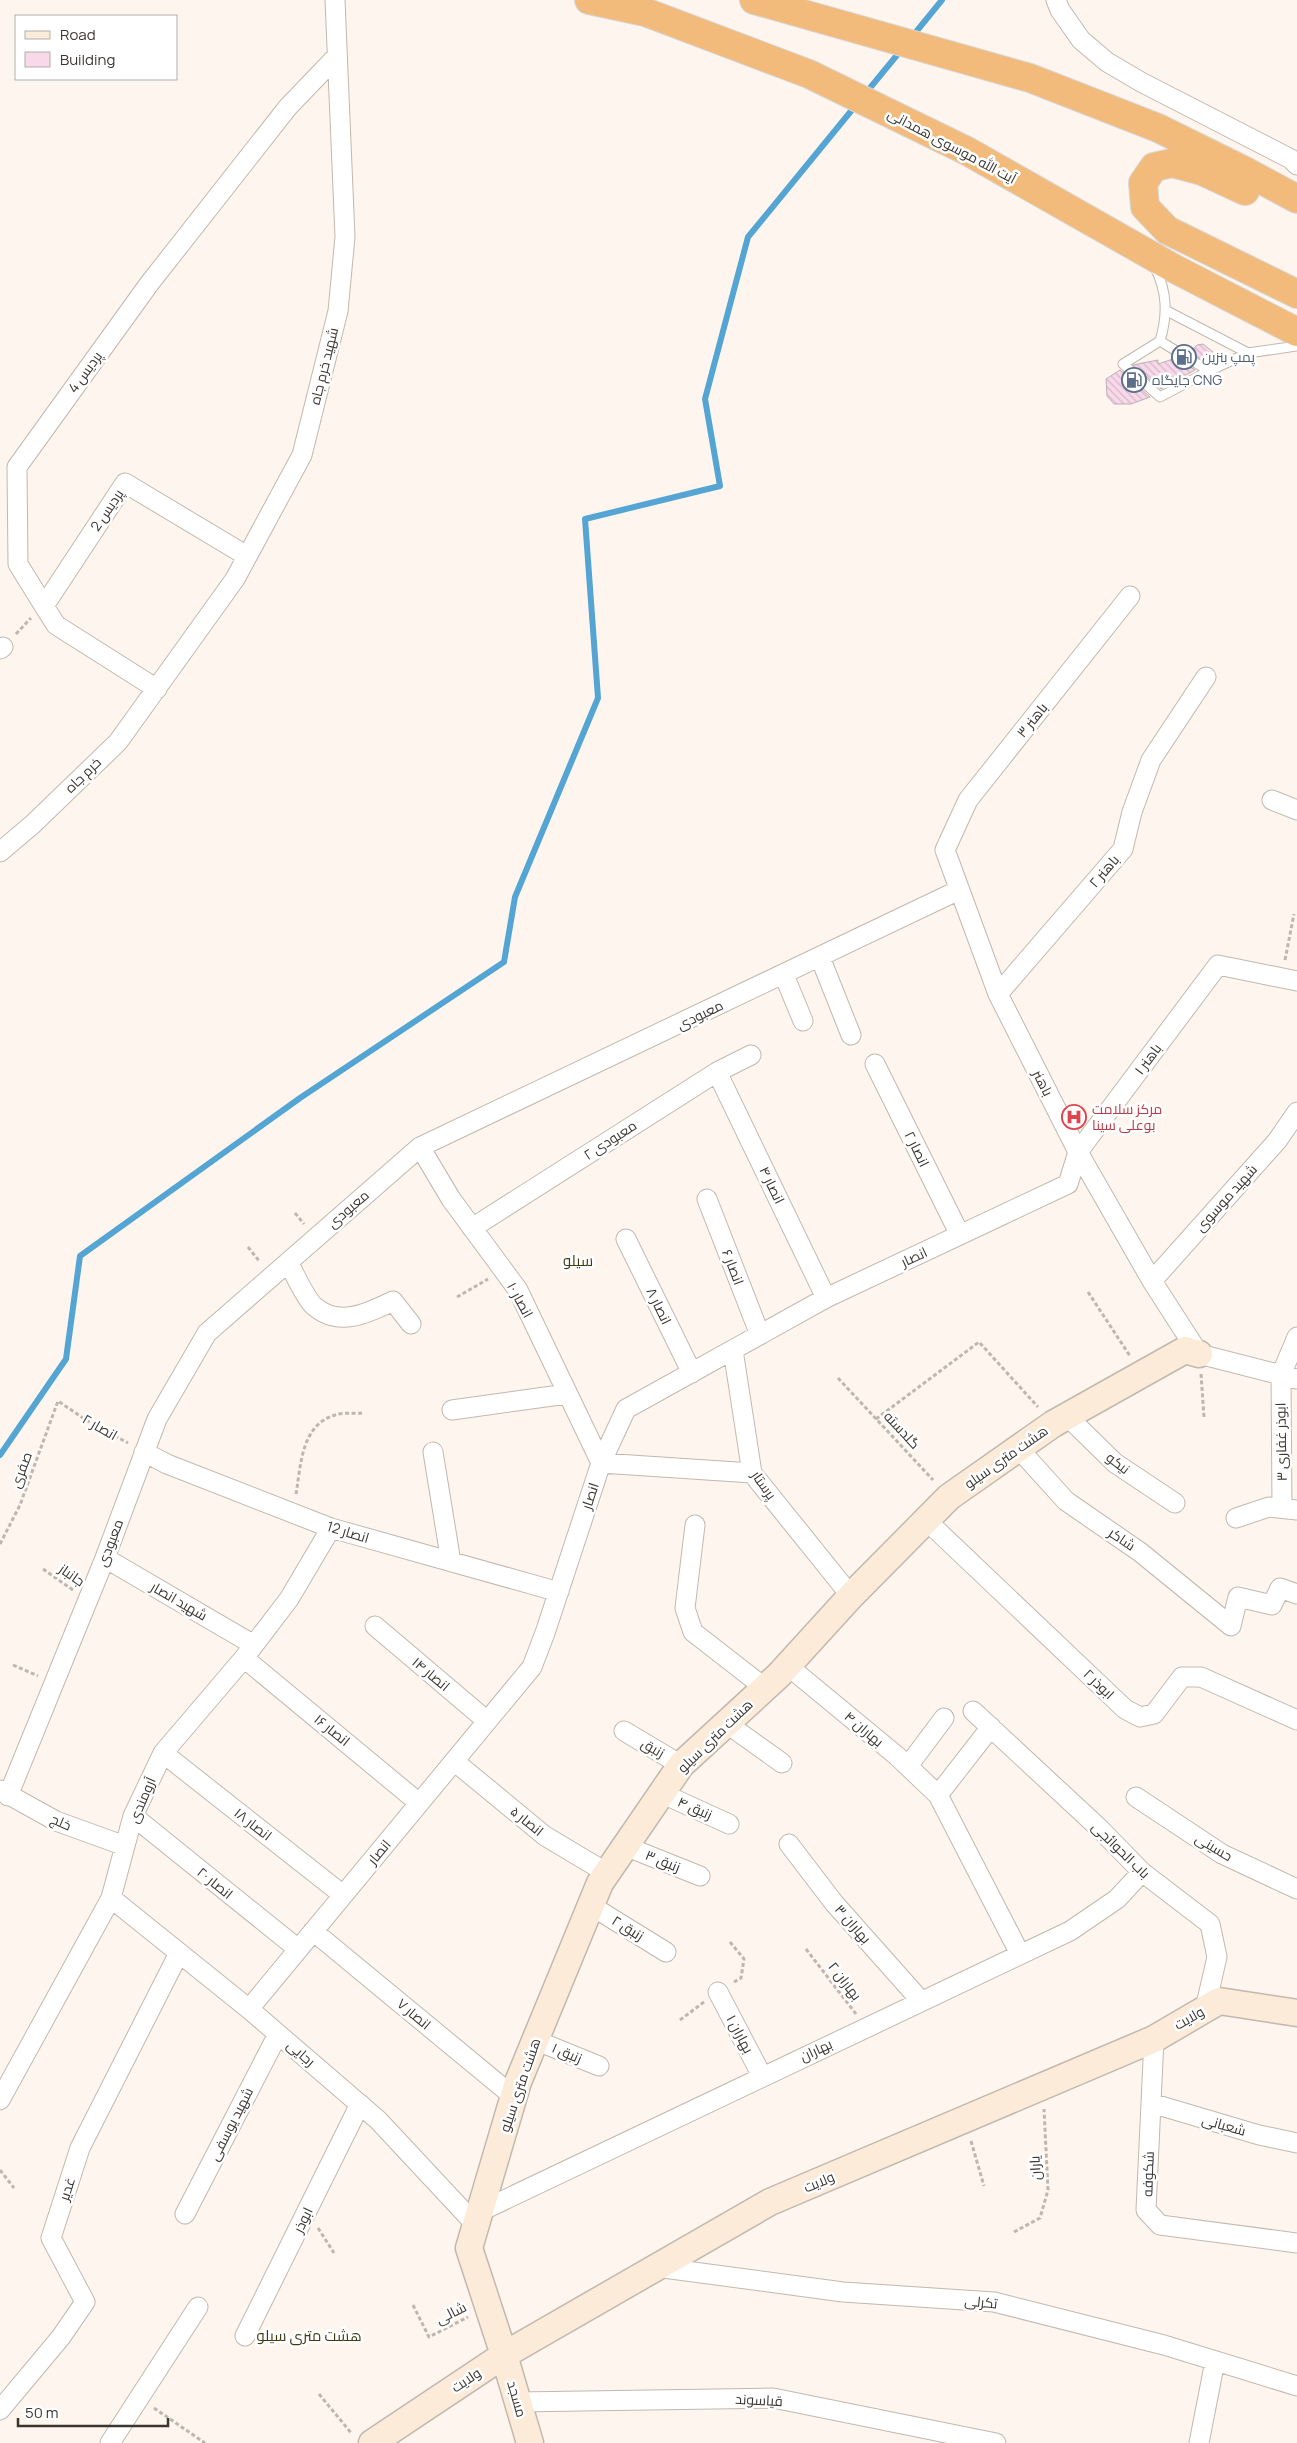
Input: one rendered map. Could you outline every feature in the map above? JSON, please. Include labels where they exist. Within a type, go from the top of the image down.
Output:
[{"type":"highway","name":"آیت الله موسوی همدانی","points":[[589,0],[645,12],[809,74],[967,151],[1147,254],[1297,332]]},
{"type":"highway","points":[[754,0],[1030,78],[1158,128],[1245,170],[1297,199]]},
{"type":"highway","points":[[1297,212],[1270,203],[1202,171],[1172,163],[1154,167],[1143,183],[1145,207],[1167,230],[1297,294]]},
{"type":"street","name":"شهید خرم جاه","points":[[157,689],[235,579],[302,454],[338,311],[345,237],[335,0]]},
{"type":"street","points":[[1056,0],[1060,10],[1081,40],[1107,62],[1141,82],[1291,158],[1297,164]]},
{"type":"street","name":"پردیس 4","points":[[157,689],[56,625],[18,564],[17,468],[149,284],[288,107],[338,56]]},
{"type":"street","name":"پردیس 2","points":[[44,606],[125,483],[247,556]]},
{"type":"street","name":"باهنر ۳","points":[[945,850],[968,800],[1130,596]]},
{"type":"street","name":"باهنر ۲","points":[[998,994],[1123,849],[1132,812],[1151,760],[1206,677]]},
{"type":"street","name":"خرم جاه","points":[[0,852],[33,824],[118,742],[157,689]]},
{"type":"street","points":[[1272,800],[1297,810]]},
{"type":"street","name":"باهنر","points":[[945,850],[998,994],[1078,1152],[1152,1281],[1199,1354]]},
{"type":"street","name":"معبودی","points":[[4,1793],[54,1684],[105,1558],[157,1419],[207,1334],[420,1148],[959,890]]},
{"type":"street","points":[[820,957],[851,1035]]},
{"type":"street","name":"باهنر ۱","points":[[1078,1152],[1218,966],[1289,979]]},
{"type":"street","points":[[784,975],[803,1020]]},
{"type":"street","name":"معبودی ۲","points":[[472,1228],[717,1072],[751,1055]]},
{"type":"street","name":"انصار ۲","points":[[875,1064],[960,1235]]},
{"type":"street","name":"انصار ۴","points":[[717,1072],[826,1298]]},
{"type":"street","name":"شهید موسوی","points":[[1152,1281],[1276,1141],[1297,1112]]},
{"type":"street","name":"انصار ۱۰","points":[[420,1148],[451,1199],[518,1290],[601,1463]]},
{"type":"street","name":"انصار","points":[[249,2009],[532,1667],[559,1592],[601,1463],[626,1410],[826,1298],[1068,1184],[1078,1152]]},
{"type":"street","name":"انصار ۶","points":[[707,1199],[760,1336]]},
{"type":"street","name":"انصار ۸","points":[[626,1239],[692,1373]]},
{"type":"street","points":[[288,1262],[313,1305],[331,1316],[360,1317],[394,1301],[411,1324]]},
{"type":"street","points":[[1199,1354],[1289,1377],[1297,1337]]},
{"type":"street","name":"پرستار","points":[[733,1350],[752,1473],[852,1596]]},
{"type":"street","name":"هشت متری سیلو","points":[[504,2355],[469,2248],[514,2096],[590,1905],[607,1873],[681,1765],[788,1666],[852,1596],[948,1497],[1060,1420],[1185,1350],[1199,1354]]},
{"type":"street","name":"ابوذر غفاری ۳","points":[[1289,1377],[1290,1509]]},
{"type":"street","points":[[452,1410],[567,1394]]},
{"type":"street","name":"نیکو","points":[[1060,1420],[1115,1463],[1176,1503]]},
{"type":"street","name":"شاکر","points":[[1018,1448],[1066,1501],[1140,1552],[1231,1626],[1238,1597],[1272,1605],[1280,1588],[1297,1594]]},
{"type":"street","name":"انصار 12","points":[[144,1452],[167,1464],[330,1528],[559,1592]]},
{"type":"street","points":[[433,1452],[451,1562]]},
{"type":"street","points":[[601,1463],[752,1473]]},
{"type":"street","points":[[1236,1518],[1269,1508],[1290,1509]]},
{"type":"street","name":"ابوذر ۲","points":[[926,1520],[1125,1709],[1140,1717],[1154,1714],[1182,1677],[1201,1677],[1297,1720]]},
{"type":"street","points":[[695,1525],[685,1608],[693,1632],[765,1688]]},
{"type":"street","name":"آرومندی","points":[[0,2100],[111,1898],[133,1816],[163,1753],[249,1651],[289,1599],[330,1528]]},
{"type":"street","name":"شهید انصار","points":[[105,1558],[249,1651]]},
{"type":"street","name":"انصار ۱۴","points":[[375,1626],[487,1721]]},
{"type":"street","name":"انصار ۱۶","points":[[249,1651],[419,1802]]},
{"type":"street","name":"بهاران ۴","points":[[788,1666],[908,1766],[938,1795],[1020,1954]]},
{"type":"street","name":"باب الحوائجی","points":[[973,1711],[1099,1828],[1142,1872],[1210,1924],[1217,1957],[1205,2009]]},
{"type":"street","points":[[908,1766],[944,1718]]},
{"type":"street","points":[[726,1723],[782,1763]]},
{"type":"street","points":[[938,1795],[991,1727]]},
{"type":"street","name":"زنبق","points":[[624,1732],[681,1765]]},
{"type":"street","name":"انصار ۱۸","points":[[163,1753],[343,1895]]},
{"type":"street","name":"انصار ۵","points":[[454,1761],[544,1836],[607,1873]]},
{"type":"street","name":"خلج","points":[[4,1793],[56,1821],[124,1846]]},
{"type":"street","name":"زنبق ۴","points":[[662,1793],[728,1824]]},
{"type":"street","name":"حسینی","points":[[1136,1797],[1222,1854],[1297,1889]]},
{"type":"street","name":"انصار ۲۰","points":[[133,1816],[298,1949]]},
{"type":"street","name":"بهاران ۳","points":[[789,1844],[834,1903],[921,2001]]},
{"type":"street","name":"زنبق ۳","points":[[625,1846],[700,1876]]},
{"type":"street","name":"بهاران","points":[[478,2218],[762,2076],[1070,1931],[1117,1899],[1142,1872]]},
{"type":"street","name":"رجایی","points":[[111,1898],[249,2009],[360,2104],[478,2218]]},
{"type":"street","name":"زنبق ۲","points":[[590,1905],[666,1952]]},
{"type":"street","name":"انصار ۷","points":[[314,1931],[514,2096]]},
{"type":"street","name":"غدیر","points":[[0,2410],[61,2337],[85,2302],[52,2238],[80,2148],[179,1953]]},
{"type":"street","name":"۱ بهاران","points":[[718,1992],[762,2076]]},
{"type":"street","name":"ولایت","points":[[363,2440],[504,2355],[770,2202],[1154,2039],[1219,2001],[1297,2013]]},
{"type":"street","name":"شهید یوسفی","points":[[185,2214],[278,2034]]},
{"type":"street","name":"شکوفه","points":[[1154,2039],[1146,2210],[1160,2225],[1297,2244]]},
{"type":"street","name":"زنبق ۱","points":[[535,2040],[599,2066]]},
{"type":"street","name":"ابوذر","points":[[246,2336],[360,2104]]},
{"type":"street","name":"شعبانی","points":[[1151,2104],[1259,2135],[1297,2143]]},
{"type":"street","name":"تکرلی","points":[[656,2268],[843,2292],[994,2302],[1164,2345],[1297,2386]]},
{"type":"street","points":[[110,2443],[198,2307]]},
{"type":"street","name":"مسجد","points":[[504,2355],[530,2443]]},
{"type":"street","points":[[1199,2443],[1215,2361]]},
{"type":"street","name":"قیاسوند","points":[[518,2402],[773,2398],[996,2443]]},
{"type":"lane","points":[[1147,254],[1161,279],[1167,310],[1160,341],[1123,364],[1160,396],[1248,353],[1297,346]]},
{"type":"lane","points":[[1167,310],[1248,353]]},
{"type":"lane","points":[[1160,341],[1209,371]]},
{"type":"path","points":[[2,648],[44,606]]},
{"type":"path","points":[[1289,979],[1294,914]]},
{"type":"path","points":[[457,1298],[502,1270]]},
{"type":"path","points":[[1088,1292],[1142,1374]]},
{"type":"path","points":[[876,1419],[979,1342],[1060,1420]]},
{"type":"path","points":[[1199,1354],[1204,1417]]},
{"type":"path","name":"گلدسته","points":[[838,1378],[948,1497]]},
{"type":"path","name":"انصار ۲","points":[[58,1401],[86,1420],[144,1452]]},
{"type":"path","name":"صفری","points":[[0,1544],[20,1505],[58,1401]]},
{"type":"path","points":[[292,1513],[305,1445],[312,1429],[334,1415],[362,1413]]},
{"type":"path","name":"جانباز","points":[[43,1569],[88,1600]]},
{"type":"path","points":[[13,1665],[54,1684]]},
{"type":"path","name":"بهاران ۲","points":[[806,1949],[866,2027]]},
{"type":"path","name":"یاران","points":[[1014,2232],[1040,2218],[1048,2190],[1043,2086]]},
{"type":"path","points":[[964,2120],[984,2186]]},
{"type":"path","points":[[0,2170],[14,2188]]},
{"type":"path","points":[[307,2212],[334,2253]]},
{"type":"path","name":"شالی","points":[[413,2305],[429,2336],[488,2307]]},
{"type":"path","points":[[319,2394],[363,2440]]},
{"type":"path","points":[[139,2399],[205,2443]]},
{"type":"building","points":[[1203,344],[1213,352],[1214,359],[1209,364],[1190,352],[1197,345]]},
{"type":"building","points":[[1176,358],[1195,370],[1161,389],[1133,365],[1158,360],[1158,364]]},
{"type":"building","points":[[1120,370],[1150,397],[1131,404],[1114,404],[1107,396],[1106,379]]},
{"type":"waterway","points":[[911,38],[942,0]]},
{"type":"waterway","points":[[865,94],[902,49]]},
{"type":"waterway","points":[[0,1455],[66,1359],[80,1256],[300,1098],[504,962],[515,897],[598,698],[585,519],[720,486],[705,399],[748,237],[856,105]]},
{"type":"place","name":"پمپ بنزین","points":[[1184,357]]},
{"type":"place","name":"جایگاه CNG","points":[[1134,380]]},
{"type":"place","name":"مرکز سلامت بوعلی سینا","points":[[1074,1117]]},
{"type":"district","name":"سیلو","points":[[578,1261]]},
{"type":"district","name":"هشت متری سیلو","points":[[309,2336]]}]
